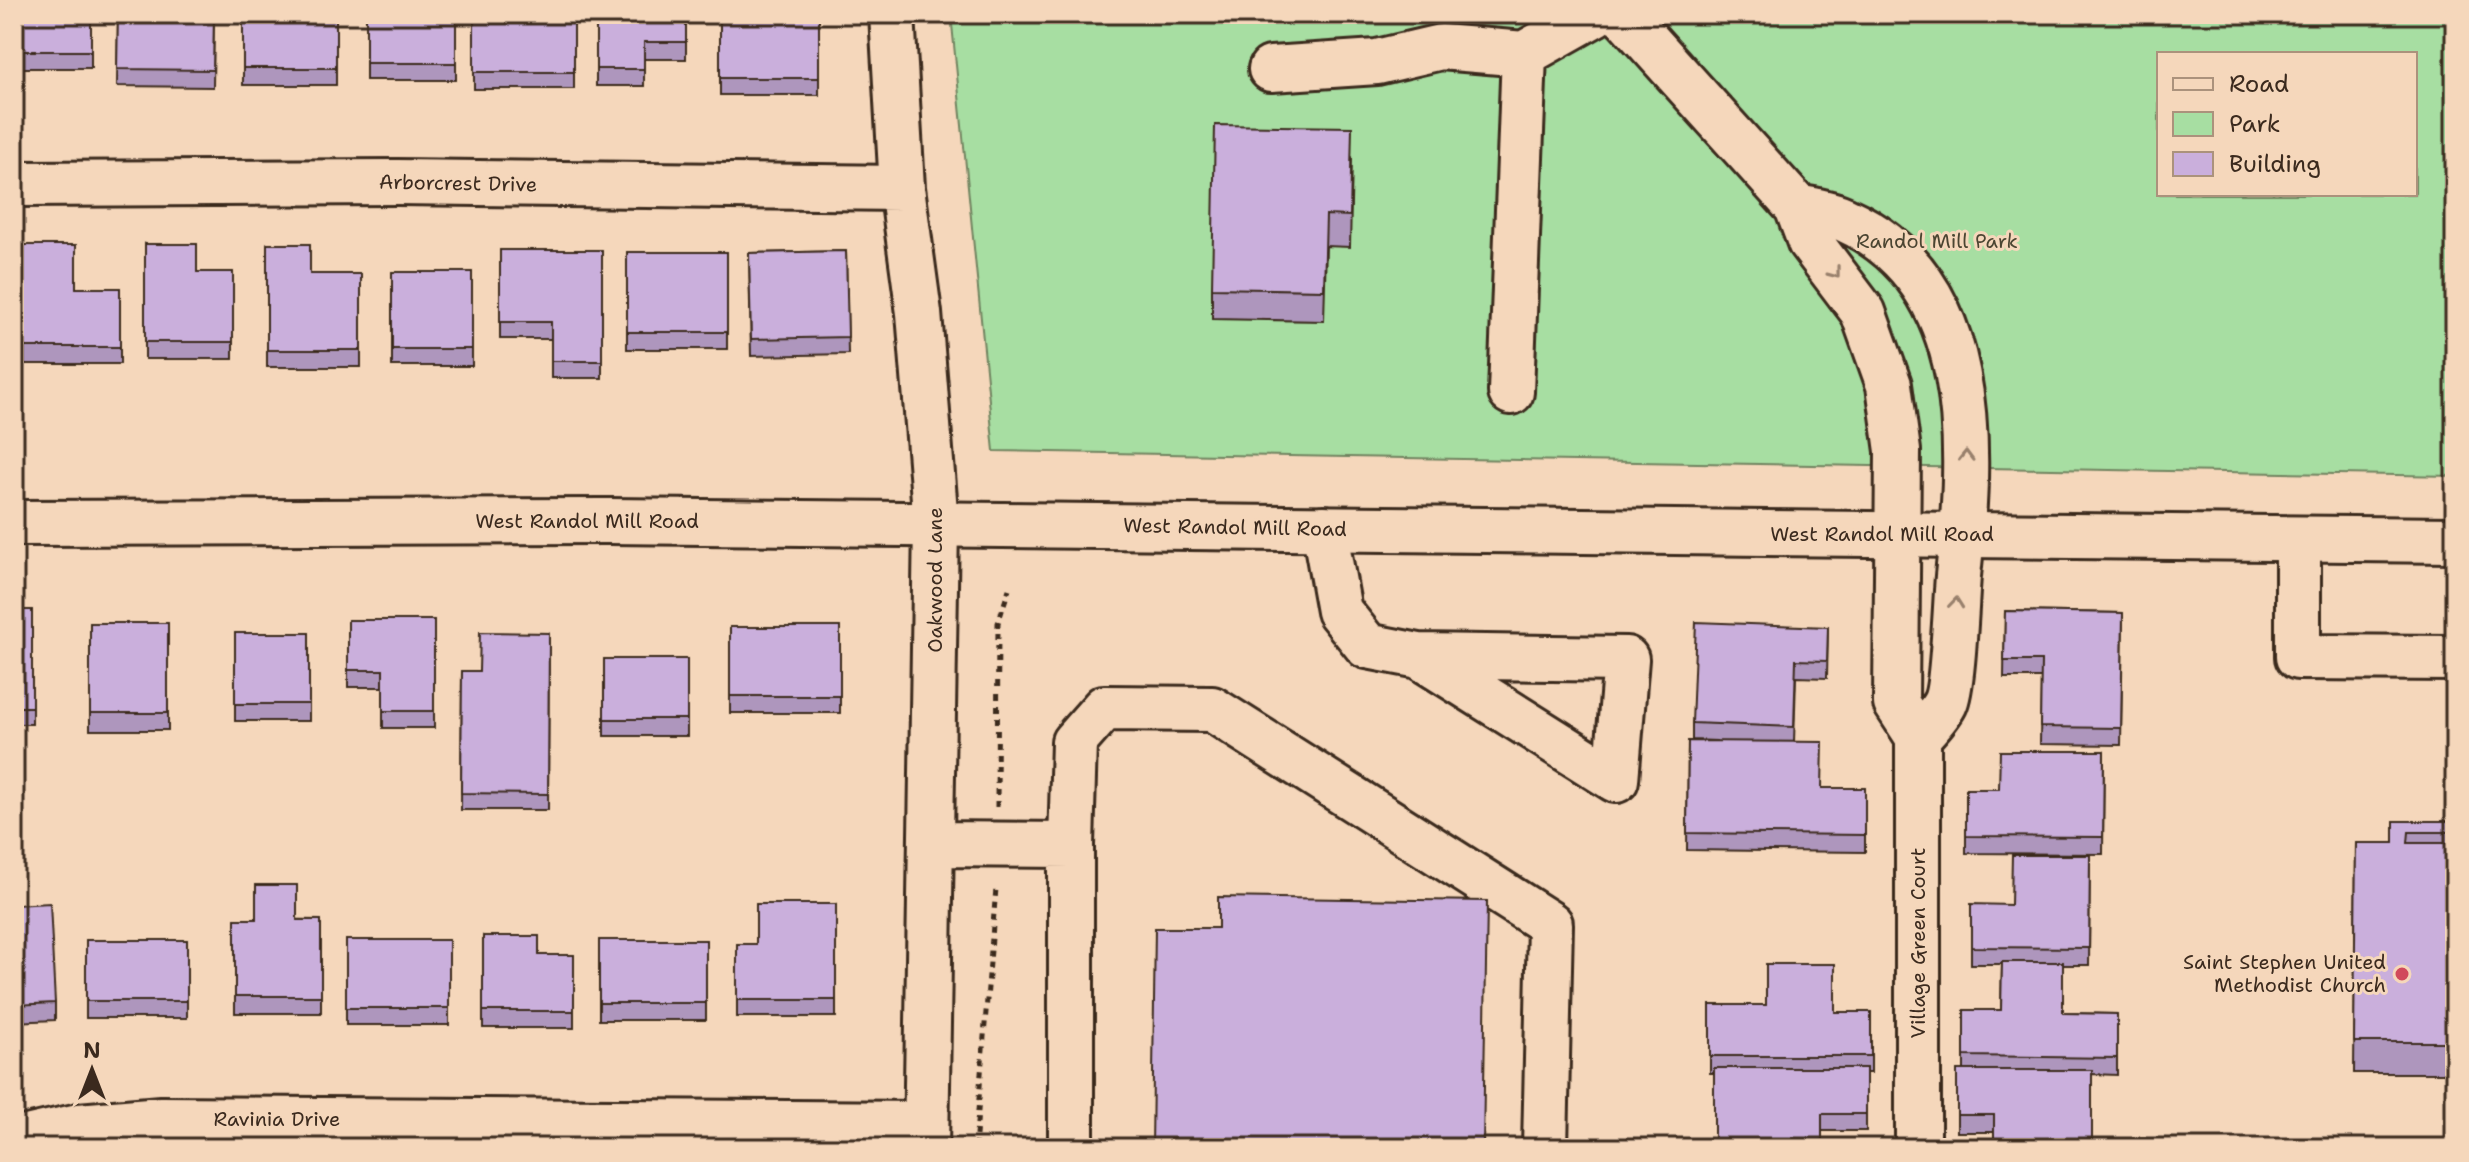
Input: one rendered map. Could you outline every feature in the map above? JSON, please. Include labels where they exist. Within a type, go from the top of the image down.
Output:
[{"type":"street","name":"Oakwood Lane","points":[[892,14],[902,188],[919,313],[936,524],[934,844],[926,1136]]},
{"type":"street","points":[[1271,69],[1377,62],[1441,47],[1524,54],[1595,14]]},
{"type":"street","points":[[1623,14],[1797,207],[1810,242],[1863,312],[1877,344],[1897,435],[1896,703],[1918,737],[1946,702],[1963,534],[1966,446],[1963,391],[1951,344],[1912,269],[1843,218],[1797,207]]},
{"type":"street","points":[[1511,392],[1524,54]]},
{"type":"street","name":"Arborcrest Drive","points":[[14,184],[397,182],[902,188]]},
{"type":"street","name":"West Randol Mill Road","points":[[14,523],[610,521],[2455,540]]},
{"type":"street","points":[[1324,528],[1339,611],[1367,646],[1419,656],[1626,659],[1616,780],[1419,656]]},
{"type":"street","points":[[2298,540],[2298,657],[2455,658]]},
{"type":"street","points":[[1071,1148],[1074,742],[1104,708],[1212,709],[1550,924],[1545,1148]]},
{"type":"street","name":"Village Green Court","points":[[1918,737],[1918,1148]]},
{"type":"street","points":[[934,844],[1071,845]]},
{"type":"street","name":"Ravinia Drive","points":[[14,1141],[79,1126],[161,1134],[926,1136]]},
{"type":"path","points":[[997,810],[998,623],[1009,589]]},
{"type":"path","points":[[975,1148],[996,888]]},
{"type":"green space","name":"Randol Mill Park","points":[[951,14],[2455,14],[2455,476],[994,451]]},
{"type":"building","points":[[14,14],[91,14],[91,51],[14,51]]},
{"type":"building","points":[[118,14],[214,14],[213,70],[117,69]]},
{"type":"building","points":[[243,14],[336,14],[336,68],[243,68]]},
{"type":"building","points":[[366,14],[456,14],[456,63],[366,63]]},
{"type":"building","points":[[474,14],[574,14],[574,72],[474,72]]},
{"type":"building","points":[[596,14],[686,14],[686,42],[644,42],[644,69],[596,69]]},
{"type":"building","points":[[720,14],[819,14],[819,78],[720,78]]},
{"type":"building","points":[[1215,125],[1352,127],[1350,216],[1326,215],[1324,290],[1212,288]]},
{"type":"building","points":[[145,244],[197,244],[197,272],[233,272],[233,342],[145,342]]},
{"type":"building","points":[[267,244],[310,244],[310,274],[361,274],[361,350],[267,350]]},
{"type":"building","points":[[20,245],[76,245],[76,288],[120,288],[120,347],[20,347]]},
{"type":"building","points":[[500,250],[602,250],[602,361],[551,361],[551,322],[500,322]]},
{"type":"building","points":[[846,251],[848,337],[751,339],[749,253]]},
{"type":"building","points":[[627,252],[727,252],[727,332],[627,332]]},
{"type":"building","points":[[392,272],[472,272],[472,349],[392,349]]},
{"type":"building","points":[[14,610],[32,610],[32,707],[14,707]]},
{"type":"building","points":[[2005,611],[2123,613],[2121,728],[2040,727],[2041,661],[2004,661]]},
{"type":"building","points":[[348,620],[434,620],[434,711],[383,711],[383,670],[348,670]]},
{"type":"building","points":[[1696,622],[1828,627],[1827,661],[1796,660],[1794,727],[1692,723]]},
{"type":"building","points":[[90,623],[168,623],[168,713],[90,713]]},
{"type":"building","points":[[730,627],[840,627],[840,696],[730,696]]},
{"type":"building","points":[[480,632],[549,633],[548,794],[461,793],[462,671],[479,671]]},
{"type":"building","points":[[235,633],[309,633],[309,704],[235,704]]},
{"type":"building","points":[[604,659],[687,659],[687,719],[604,719]]},
{"type":"building","points":[[1688,741],[1823,742],[1822,788],[1865,788],[1865,835],[1687,833]]},
{"type":"building","points":[[2000,751],[2104,751],[2103,837],[1966,836],[1966,789],[1999,789]]},
{"type":"building","name":"Saint Stephen United Methodist Church","points":[[2394,821],[2455,821],[2455,832],[2409,832],[2408,843],[2450,843],[2449,1042],[2354,1042],[2356,843],[2394,843]]},
{"type":"building","points":[[2012,855],[2090,855],[2089,948],[1971,947],[1971,904],[2011,905]]},
{"type":"building","points":[[256,885],[297,885],[297,920],[321,920],[321,996],[235,996],[235,919],[256,919]]},
{"type":"building","points":[[1218,897],[1487,901],[1483,1148],[1152,1148],[1155,928],[1218,928]]},
{"type":"building","points":[[50,903],[55,1003],[14,1005],[14,905]]},
{"type":"building","points":[[756,904],[836,904],[836,1000],[737,1000],[737,944],[756,944]]},
{"type":"building","points":[[483,936],[539,936],[539,955],[574,955],[574,1011],[483,1011]]},
{"type":"building","points":[[86,940],[187,940],[187,1001],[86,1001]]},
{"type":"building","points":[[346,940],[449,940],[449,1008],[346,1008]]},
{"type":"building","points":[[599,940],[706,940],[706,1003],[599,1003]]},
{"type":"building","points":[[2002,962],[2063,962],[2063,1013],[2117,1014],[2117,1058],[1964,1056],[1964,1010],[2001,1010]]},
{"type":"building","points":[[1766,964],[1835,964],[1835,1012],[1871,1012],[1871,1056],[1710,1056],[1710,1005],[1766,1005]]},
{"type":"building","points":[[1714,1068],[1866,1068],[1866,1114],[1822,1114],[1822,1148],[1714,1148]]},
{"type":"building","points":[[1957,1070],[2092,1070],[2092,1148],[1994,1148],[1994,1115],[1957,1115]]},
{"type":"place","name":"Saint Stephen United Methodist Church","points":[[2402,974]]}]
